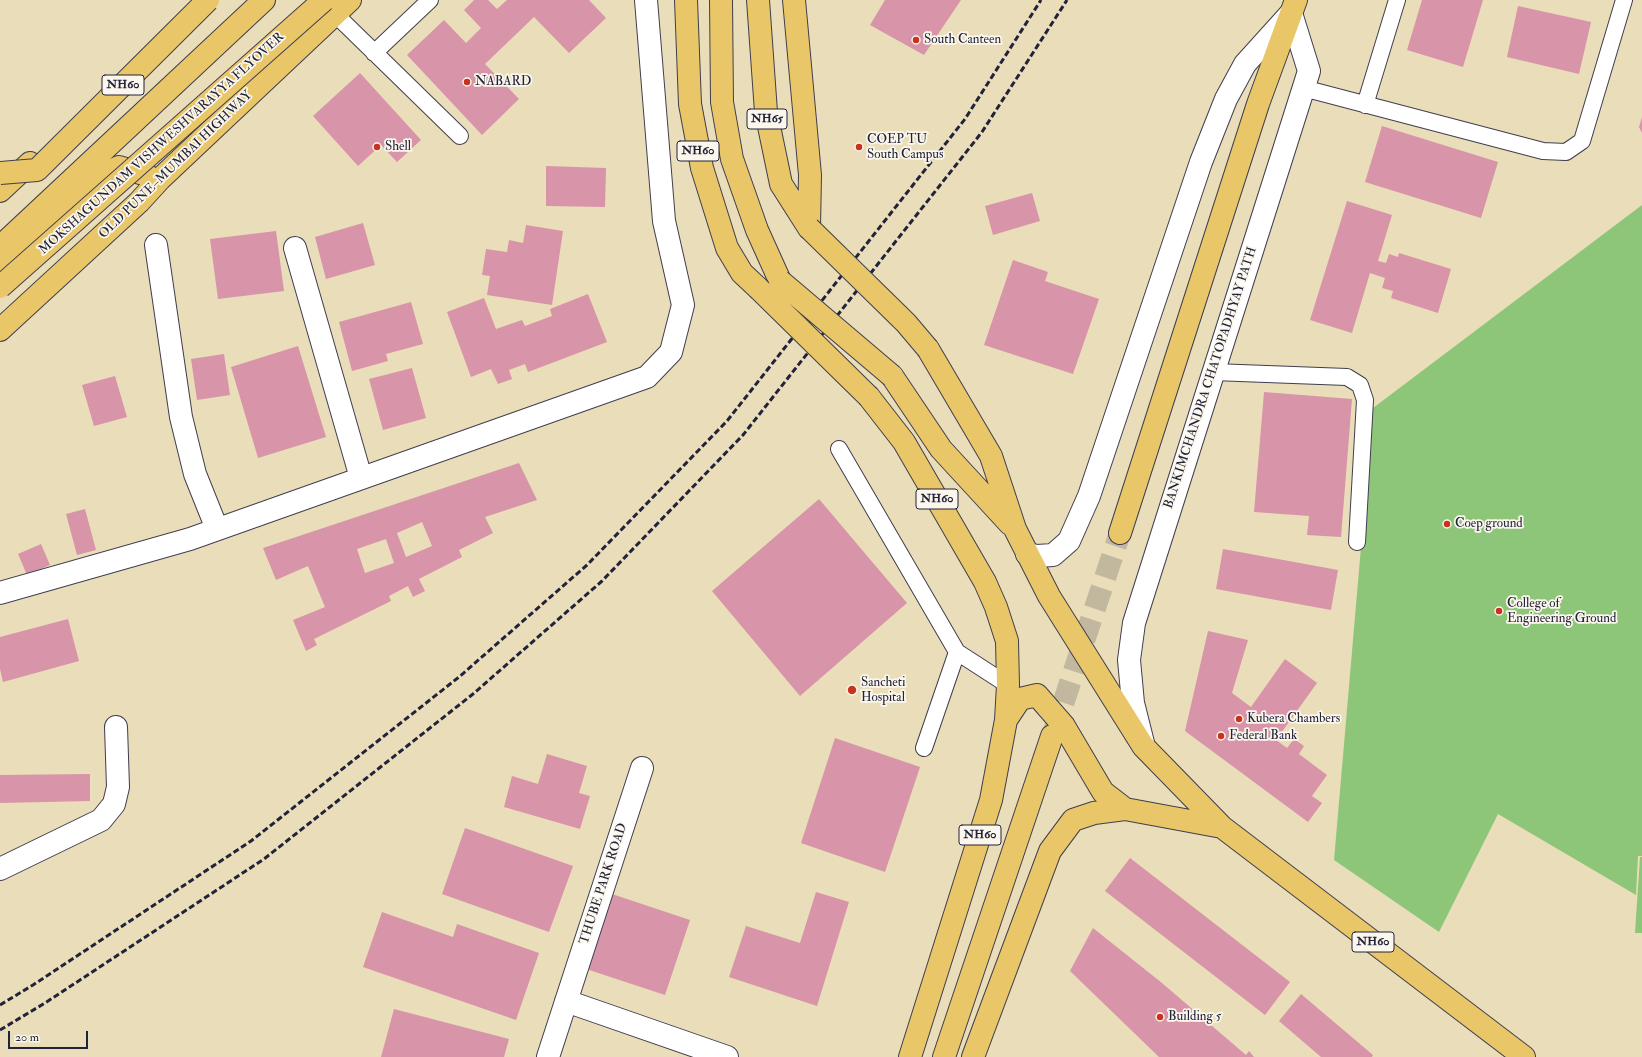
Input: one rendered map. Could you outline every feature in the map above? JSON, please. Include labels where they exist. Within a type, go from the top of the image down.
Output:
[{"type":"main road","name":"NH60","points":[[37,170],[209,0]]},
{"type":"main road","points":[[0,191],[209,0]]},
{"type":"main road","points":[[0,247],[264,0]]},
{"type":"main road","name":"NH60","points":[[686,0],[690,104],[702,168],[727,248],[742,272],[869,397],[904,442],[985,582],[996,607],[1007,641],[1008,685],[1006,720],[991,800],[910,1057]]},
{"type":"main road","points":[[721,0],[722,102],[732,159],[757,230],[780,281],[892,376],[941,449],[1015,529]]},
{"type":"main road","name":"NH65","points":[[758,0],[766,112],[781,184],[809,228]]},
{"type":"main road","points":[[794,0],[810,175],[809,228]]},
{"type":"main road","name":"OLD PUNE–MUMBAI HIGHWAY","points":[[0,330],[139,202],[160,179],[336,5]]},
{"type":"main road","name":"MOKSHAGUNDAM VISHWESHVARAYYA FLYOVER","points":[[0,287],[336,5]]},
{"type":"main road","points":[[1120,533],[1258,104],[1293,7]]},
{"type":"main road","points":[[0,267],[58,213],[102,175],[119,167],[160,179]]},
{"type":"main road","points":[[0,173],[37,170]]},
{"type":"main road","points":[[0,208],[37,170]]},
{"type":"main road","name":"NH60","points":[[809,228],[906,323],[928,349],[991,456],[1015,529],[1049,596],[1143,746],[1222,827],[1524,1057]]},
{"type":"main road","points":[[1006,720],[1020,699],[1037,695],[1064,726],[1103,792],[1125,809]]},
{"type":"main road","points":[[944,1057],[1052,736]]},
{"type":"main road","name":"NH60","points":[[973,1057],[1050,851],[1073,820],[1094,813],[1125,809],[1222,827]]},
{"type":"street","points":[[0,593],[190,539],[647,377],[671,352],[683,305],[664,221],[646,0]]},
{"type":"street","points":[[1027,554],[1037,556],[1053,554],[1069,541],[1089,496],[1201,162],[1226,99],[1245,64],[1293,7]]},
{"type":"street","name":"BANKIMCHANDRA CHATOPADHYAY PATH","points":[[1143,746],[1134,703],[1129,660],[1134,623],[1309,71],[1293,7]]},
{"type":"street","points":[[156,245],[181,417],[195,474],[217,529]]},
{"type":"street","points":[[295,248],[361,478]]},
{"type":"street","points":[[0,869],[101,820],[110,809],[114,804],[118,787],[116,727]]},
{"type":"street","name":"THUBE PARK ROAD","points":[[548,1057],[642,768]]},
{"type":"street","points":[[566,1001],[727,1057]]},
{"type":"lane","points":[[374,53],[430,0]]},
{"type":"lane","points":[[1365,105],[1397,0]]},
{"type":"lane","points":[[1303,88],[1543,151],[1566,152],[1582,141],[1624,0]]},
{"type":"lane","points":[[336,5],[374,53],[460,136]]},
{"type":"lane","points":[[1213,372],[1347,377],[1360,385],[1365,400],[1357,542]]},
{"type":"lane","points":[[839,449],[956,652],[1008,685]]},
{"type":"lane","points":[[924,748],[956,652]]},
{"type":"green space","name":"College of Engineering Ground","points":[[1642,205],[1642,856],[1638,856],[1636,895],[1498,814],[1439,932],[1334,860],[1373,408]]},
{"type":"green space","points":[[1640,857],[1642,857],[1642,933],[1635,933]]},
{"type":"building","name":"NABARD","points":[[474,0],[488,0],[497,9],[507,0],[589,0],[606,18],[569,53],[534,17],[485,64],[519,99],[482,135],[407,55],[444,20],[466,43],[481,28],[464,10]]},
{"type":"building","name":"South Canteen","points":[[885,0],[961,0],[924,55],[870,25]]},
{"type":"building","points":[[1422,0],[1483,0],[1463,67],[1407,50]]},
{"type":"building","points":[[1518,6],[1591,22],[1579,74],[1507,57]]},
{"type":"building","points":[[360,73],[421,140],[397,162],[381,145],[358,166],[313,116]]},
{"type":"building","points":[[1642,117],[1642,133],[1639,127]]},
{"type":"building","points":[[1382,126],[1498,162],[1481,218],[1365,182]]},
{"type":"building","points":[[546,166],[606,168],[605,207],[546,206]]},
{"type":"building","points":[[1032,193],[1040,221],[993,235],[985,206]]},
{"type":"building","points":[[1347,201],[1392,215],[1378,261],[1386,263],[1389,254],[1398,257],[1399,253],[1451,269],[1438,313],[1391,298],[1393,291],[1382,288],[1385,278],[1370,273],[1352,333],[1310,320]]},
{"type":"building","points":[[363,223],[375,265],[326,279],[315,237]]},
{"type":"building","points":[[526,225],[563,231],[552,305],[487,295],[490,276],[482,275],[486,249],[507,252],[509,240],[523,243]]},
{"type":"building","points":[[276,231],[284,291],[218,299],[210,239]]},
{"type":"building","points":[[1013,260],[1048,272],[1045,281],[1099,299],[1073,374],[984,345]]},
{"type":"building","points":[[588,294],[607,342],[528,372],[525,364],[509,370],[512,379],[498,384],[491,369],[471,377],[447,312],[484,298],[496,329],[522,320],[525,326],[552,316],[550,309]]},
{"type":"building","points":[[411,302],[423,344],[386,354],[388,361],[352,371],[339,322]]},
{"type":"building","points":[[298,346],[326,437],[258,458],[231,367]]},
{"type":"building","points":[[224,354],[230,395],[197,400],[191,359]]},
{"type":"building","points":[[412,368],[426,418],[383,430],[369,379]]},
{"type":"building","points":[[115,376],[127,417],[94,426],[82,385]]},
{"type":"building","points":[[1264,392],[1352,399],[1341,537],[1307,535],[1309,516],[1254,512]]},
{"type":"building","points":[[519,463],[537,500],[485,517],[493,533],[459,550],[462,557],[419,579],[425,591],[413,597],[408,586],[389,596],[391,601],[314,639],[317,645],[306,651],[293,620],[325,607],[308,566],[276,580],[263,548]],"holes":[[[422,522],[432,546],[406,557],[397,533]],[[386,539],[394,563],[365,573],[357,549]]]},
{"type":"building","points":[[819,499],[907,603],[800,696],[712,591]]},
{"type":"building","points":[[85,509],[96,550],[77,555],[66,514]]},
{"type":"building","points":[[41,544],[50,565],[27,575],[18,554]]},
{"type":"building","points":[[1223,549],[1338,570],[1331,610],[1216,589]]},
{"type":"building","points":[[68,619],[79,661],[3,682],[0,669],[0,637]]},
{"type":"building","name":"Kubera Chambers","points":[[1208,631],[1248,640],[1232,693],[1251,707],[1285,659],[1317,683],[1276,740],[1287,748],[1294,739],[1304,746],[1299,754],[1327,775],[1312,796],[1322,803],[1308,822],[1185,731]]},
{"type":"building","points":[[835,738],[920,767],[885,872],[801,843]]},
{"type":"building","points":[[547,754],[587,766],[579,793],[590,796],[580,829],[504,807],[512,776],[538,784]]},
{"type":"building","points":[[90,774],[90,801],[0,803],[0,775]]},
{"type":"building","points":[[465,828],[573,866],[549,932],[442,894]]},
{"type":"building","points":[[1130,858],[1290,982],[1265,1015],[1105,891]]},
{"type":"building","points":[[606,892],[690,920],[665,995],[580,967]]},
{"type":"building","points":[[816,892],[849,902],[817,1006],[729,977],[746,926],[800,943]]},
{"type":"building","points":[[382,912],[453,937],[457,924],[539,953],[516,1020],[363,967]]},
{"type":"building","name":"Building 5","points":[[1093,928],[1162,983],[1246,1055],[1249,1051],[1254,1057],[1159,1057],[1070,971]]},
{"type":"building","points":[[1301,994],[1373,1055],[1372,1057],[1321,1057],[1279,1021]]},
{"type":"building","points":[[394,1009],[509,1039],[504,1057],[381,1057]]},
{"type":"tunnel","points":[[1053,734],[1120,533]]},
{"type":"railway","points":[[0,1005],[33,985],[251,841],[459,677],[587,565],[727,421],[965,119],[1041,0]]},
{"type":"railway","points":[[0,1030],[45,1003],[264,859],[473,694],[602,581],[743,435],[982,132],[1067,0]]},
{"type":"place","name":"South Canteen","points":[[916,40]]},
{"type":"place","name":"NABARD","points":[[467,82]]},
{"type":"place","name":"Shell","points":[[377,147]]},
{"type":"place","name":"COEP TU South Campus","points":[[859,147]]},
{"type":"place","name":"Coep ground","points":[[1447,524]]},
{"type":"place","name":"College of Engineering Ground","points":[[1499,611]]},
{"type":"place","name":"Sancheti Hospital","points":[[852,690]]},
{"type":"place","name":"Kubera Chambers","points":[[1239,719]]},
{"type":"place","name":"Federal Bank","points":[[1221,736]]},
{"type":"place","name":"Building 5","points":[[1160,1017]]}]
